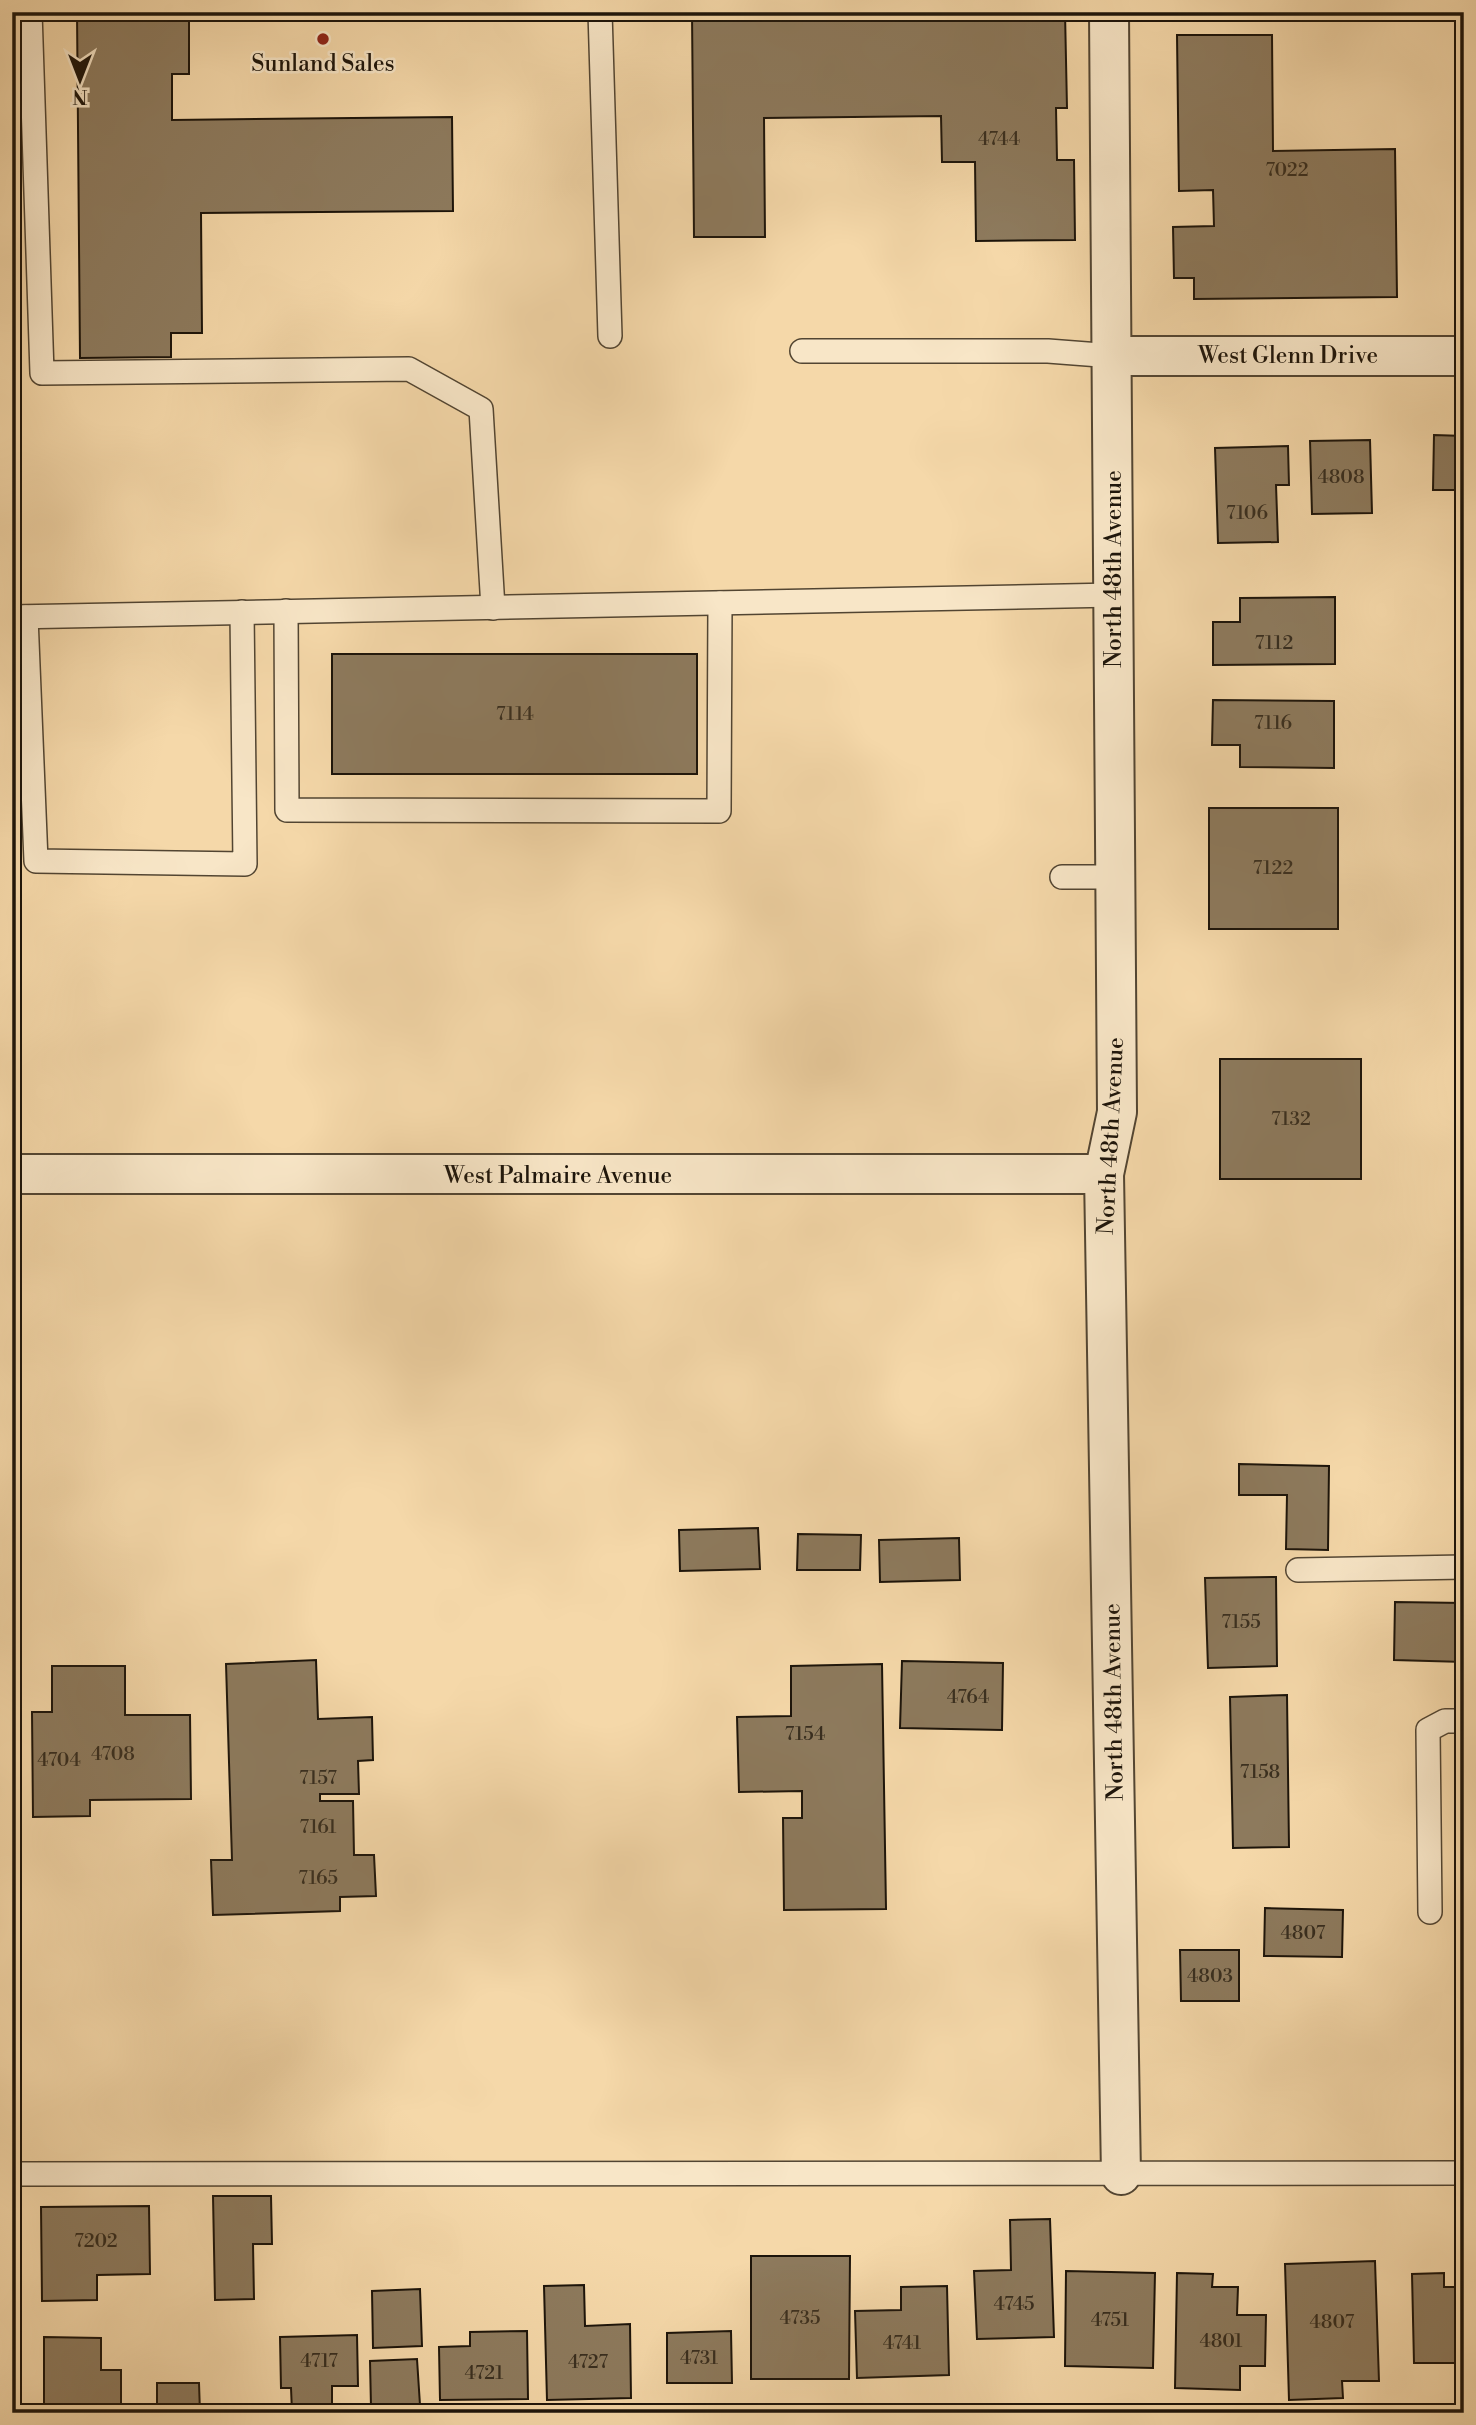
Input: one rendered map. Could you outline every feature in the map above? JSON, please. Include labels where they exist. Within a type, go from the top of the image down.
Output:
[{"type":"street","name":"North 48th Avenue","points":[[1109,12],[1117,1112],[1104,1174],[1121,2175]]},
{"type":"street","name":"West Glenn Drive","points":[[1113,356],[1464,356]]},
{"type":"street","name":"West Palmaire Avenue","points":[[12,1174],[1104,1174]]},
{"type":"lane","points":[[30,12],[42,373],[409,369],[481,409],[493,608]]},
{"type":"lane","points":[[600,12],[610,336]]},
{"type":"lane","points":[[802,351],[1048,351],[1113,356]]},
{"type":"lane","points":[[242,612],[245,864],[36,861],[19,617],[286,611],[1114,595]]},
{"type":"lane","points":[[286,611],[287,810],[719,811],[720,603]]},
{"type":"lane","points":[[1062,877],[1116,877]]},
{"type":"lane","points":[[1298,1570],[1464,1567]]},
{"type":"lane","points":[[1430,1912],[1428,1730],[1445,1721],[1464,1721]]},
{"type":"lane","points":[[12,2174],[1464,2173]]},
{"type":"building","points":[[77,12],[189,12],[189,74],[172,74],[172,120],[452,117],[453,211],[201,213],[202,333],[171,333],[171,357],[80,358]]},
{"type":"building","points":[[692,12],[1065,12],[1067,108],[1056,108],[1057,160],[1074,160],[1075,240],[976,241],[975,162],[942,162],[941,116],[764,118],[765,237],[694,237]]},
{"type":"building","points":[[1177,35],[1272,35],[1273,151],[1395,149],[1397,297],[1194,299],[1194,278],[1174,278],[1173,227],[1214,226],[1213,190],[1179,191]]},
{"type":"building","points":[[1434,435],[1464,436],[1464,490],[1433,490]]},
{"type":"building","points":[[1370,440],[1372,513],[1312,514],[1310,441]]},
{"type":"building","points":[[1288,446],[1289,485],[1276,485],[1278,542],[1218,543],[1215,448]]},
{"type":"building","points":[[1335,597],[1335,664],[1213,665],[1213,622],[1240,622],[1240,598]]},
{"type":"building","points":[[332,654],[697,654],[697,774],[332,774]]},
{"type":"building","points":[[1213,700],[1334,701],[1334,768],[1240,767],[1240,745],[1212,745]]},
{"type":"building","points":[[1458,772],[1464,772],[1464,815],[1458,815]]},
{"type":"building","points":[[1209,808],[1338,808],[1338,929],[1209,929]]},
{"type":"building","points":[[1220,1059],[1361,1059],[1361,1179],[1220,1179]]},
{"type":"building","points":[[1239,1464],[1329,1466],[1328,1550],[1286,1549],[1287,1495],[1239,1495]]},
{"type":"building","points":[[758,1528],[760,1569],[680,1571],[679,1530]]},
{"type":"building","points":[[798,1534],[861,1535],[860,1570],[797,1570]]},
{"type":"building","points":[[959,1538],[960,1580],[880,1582],[879,1540]]},
{"type":"building","points":[[1276,1577],[1277,1666],[1208,1668],[1205,1578]]},
{"type":"building","points":[[1395,1602],[1464,1603],[1464,1662],[1394,1660]]},
{"type":"building","points":[[316,1660],[318,1719],[372,1717],[373,1760],[358,1761],[359,1794],[320,1794],[320,1801],[353,1801],[354,1855],[374,1855],[376,1896],[340,1897],[340,1911],[213,1915],[211,1860],[232,1860],[226,1664]]},
{"type":"building","points":[[902,1661],[1003,1663],[1002,1730],[900,1728]]},
{"type":"building","points":[[882,1664],[886,1909],[784,1910],[783,1818],[802,1818],[802,1791],[739,1792],[737,1717],[791,1716],[791,1666]]},
{"type":"building","points":[[52,1666],[125,1666],[125,1715],[190,1715],[191,1799],[90,1800],[90,1816],[33,1817],[32,1712],[52,1712]]},
{"type":"building","points":[[1287,1695],[1289,1847],[1233,1848],[1230,1697]]},
{"type":"building","points":[[1265,1908],[1343,1910],[1342,1957],[1264,1956]]},
{"type":"building","points":[[1180,1950],[1239,1950],[1239,2001],[1181,2001]]},
{"type":"building","points":[[213,2196],[271,2196],[272,2244],[253,2244],[254,2299],[215,2300]]},
{"type":"building","points":[[149,2206],[150,2274],[97,2275],[97,2300],[42,2301],[41,2207]]},
{"type":"building","points":[[1050,2219],[1054,2337],[977,2339],[974,2271],[1011,2270],[1010,2220]]},
{"type":"building","points":[[751,2256],[850,2256],[849,2379],[751,2379]]},
{"type":"building","points":[[1375,2261],[1379,2381],[1342,2381],[1343,2398],[1289,2400],[1285,2264]]},
{"type":"building","points":[[1066,2271],[1155,2273],[1153,2368],[1065,2366]]},
{"type":"building","points":[[1177,2273],[1213,2274],[1212,2287],[1238,2287],[1237,2315],[1266,2315],[1265,2366],[1240,2366],[1240,2390],[1175,2388]]},
{"type":"building","points":[[1444,2273],[1444,2287],[1464,2287],[1464,2363],[1414,2363],[1412,2274]]},
{"type":"building","points":[[584,2285],[585,2326],[630,2324],[631,2398],[547,2400],[544,2286]]},
{"type":"building","points":[[947,2286],[949,2375],[857,2378],[855,2311],[901,2310],[901,2287]]},
{"type":"building","points":[[420,2289],[422,2346],[373,2348],[372,2291]]},
{"type":"building","points":[[527,2331],[528,2399],[440,2400],[439,2347],[470,2346],[470,2332]]},
{"type":"building","points":[[731,2331],[732,2383],[667,2383],[667,2333]]},
{"type":"building","points":[[357,2335],[358,2386],[332,2386],[332,2411],[292,2412],[291,2388],[281,2388],[280,2337]]},
{"type":"building","points":[[44,2337],[101,2338],[101,2370],[121,2370],[121,2413],[44,2413]]},
{"type":"building","points":[[417,2359],[420,2405],[371,2407],[370,2361]]},
{"type":"building","points":[[157,2383],[199,2383],[200,2413],[157,2413]]},
{"type":"place","name":"Sunland Sales","points":[[323,39]]}]
